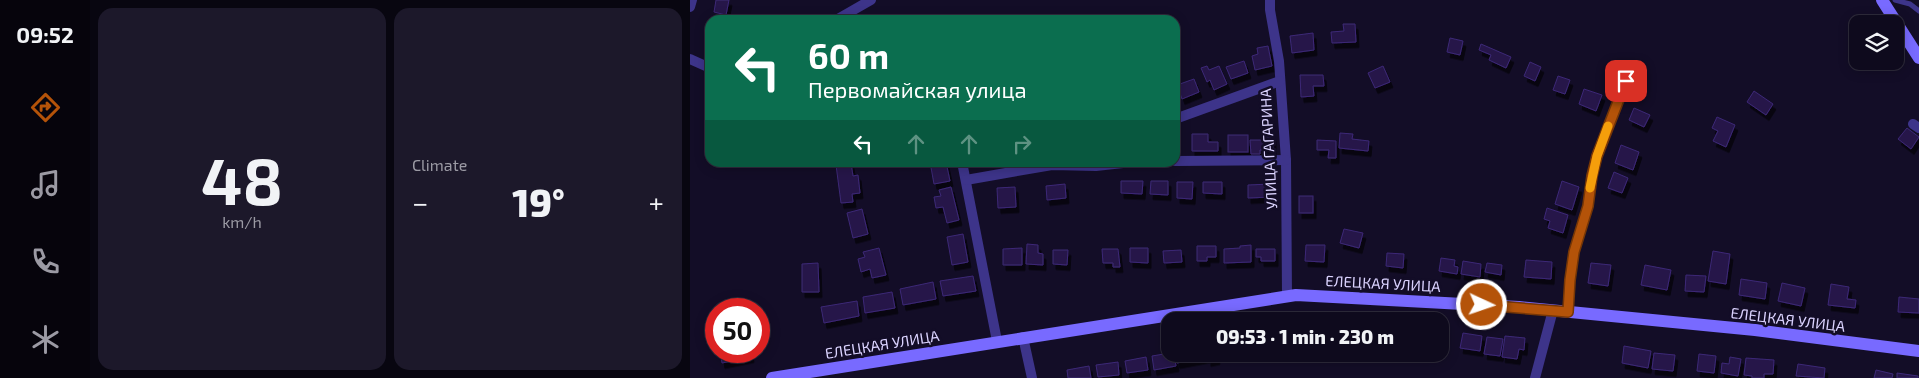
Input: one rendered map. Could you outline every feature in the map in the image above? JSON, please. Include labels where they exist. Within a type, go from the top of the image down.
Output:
[{"type":"main road","points":[[1882,0],[1919,58]]},
{"type":"main road","name":"ЕЛЕЦКАЯ УЛИЦА","points":[[772,378],[1296,295],[1553,310],[1755,330],[1919,351]]},
{"type":"street","points":[[690,7],[692,0]]},
{"type":"street","points":[[845,15],[871,0]]},
{"type":"street","name":"УЛИЦА ГАГАРИНА","points":[[1270,0],[1279,62],[1286,160],[1287,296]]},
{"type":"street","points":[[690,59],[705,66]]},
{"type":"street","points":[[1180,117],[1280,81]]},
{"type":"street","points":[[1568,312],[1574,252],[1588,206],[1594,166],[1626,81]]},
{"type":"street","points":[[1180,160],[1286,160]]},
{"type":"street","points":[[963,167],[997,341]]},
{"type":"street","points":[[966,180],[1041,167]]},
{"type":"street","points":[[1535,378],[1553,310]]},
{"type":"street","points":[[1023,337],[1032,378]]},
{"type":"lane","points":[[1894,0],[1910,4],[1919,11]]},
{"type":"building","points":[[716,0],[729,0],[726,15],[714,12]]},
{"type":"building","points":[[1343,24],[1355,24],[1356,42],[1332,43],[1331,32],[1344,31]]},
{"type":"building","points":[[1313,33],[1314,50],[1292,53],[1290,36]]},
{"type":"building","points":[[1450,38],[1463,41],[1460,55],[1447,52]]},
{"type":"building","points":[[1481,44],[1511,57],[1506,68],[1489,60],[1491,55],[1479,50]]},
{"type":"building","points":[[1268,46],[1272,66],[1255,70],[1252,56],[1258,54],[1257,48]]},
{"type":"building","points":[[1244,61],[1248,73],[1231,79],[1226,67]]},
{"type":"building","points":[[1530,62],[1541,67],[1535,81],[1524,76]]},
{"type":"building","points":[[1207,66],[1209,70],[1219,66],[1227,84],[1214,90],[1210,80],[1207,82],[1201,68]]},
{"type":"building","points":[[1383,66],[1390,82],[1375,88],[1368,73]]},
{"type":"building","points":[[1300,75],[1323,75],[1324,86],[1313,86],[1314,96],[1301,97]]},
{"type":"building","points":[[1558,76],[1570,80],[1565,94],[1553,90]]},
{"type":"building","points":[[1194,79],[1199,92],[1182,99],[1180,84]]},
{"type":"building","points":[[1584,89],[1602,95],[1596,111],[1579,104]]},
{"type":"building","points":[[1754,91],[1773,104],[1766,115],[1747,102]]},
{"type":"building","points":[[1634,108],[1650,115],[1644,127],[1629,120]]},
{"type":"building","points":[[1717,117],[1735,125],[1726,147],[1713,141],[1718,131],[1712,128]]},
{"type":"building","points":[[1907,128],[1919,137],[1911,149],[1898,139]]},
{"type":"building","points":[[1340,133],[1353,134],[1352,139],[1369,141],[1368,151],[1339,148]]},
{"type":"building","points":[[1192,134],[1208,134],[1208,142],[1218,142],[1218,151],[1192,151]]},
{"type":"building","points":[[1228,135],[1248,135],[1248,152],[1228,152]]},
{"type":"building","points":[[1262,136],[1273,136],[1273,150],[1260,150],[1260,154],[1251,154],[1250,140],[1262,140]]},
{"type":"building","points":[[1317,140],[1336,141],[1336,158],[1328,158],[1329,150],[1317,150]]},
{"type":"building","points":[[1621,145],[1639,152],[1633,170],[1615,163]]},
{"type":"building","points":[[836,167],[852,167],[853,176],[858,175],[860,193],[852,194],[853,202],[841,203]]},
{"type":"building","points":[[931,167],[947,167],[950,181],[934,184]]},
{"type":"building","points":[[1614,172],[1628,178],[1622,193],[1608,188]]},
{"type":"building","points":[[1121,181],[1143,181],[1142,194],[1121,193]]},
{"type":"building","points":[[1151,181],[1168,181],[1168,195],[1150,194]]},
{"type":"building","points":[[1562,181],[1579,187],[1572,210],[1555,204]]},
{"type":"building","points":[[1177,182],[1193,182],[1192,199],[1177,198]]},
{"type":"building","points":[[1203,182],[1222,182],[1222,194],[1203,193]]},
{"type":"building","points":[[1065,184],[1066,198],[1047,200],[1046,186]]},
{"type":"building","points":[[1271,184],[1272,197],[1248,198],[1248,185]]},
{"type":"building","points":[[951,187],[959,220],[947,223],[943,207],[936,208],[934,197],[941,196],[939,190]]},
{"type":"building","points":[[1015,187],[1016,207],[998,208],[997,188]]},
{"type":"building","points":[[1299,196],[1313,196],[1313,213],[1299,213]]},
{"type":"building","points":[[1547,208],[1568,215],[1563,233],[1548,228],[1550,221],[1544,219]]},
{"type":"building","points":[[862,209],[868,234],[853,238],[847,213]]},
{"type":"building","points":[[1344,229],[1363,233],[1359,248],[1340,243]]},
{"type":"building","points":[[963,234],[968,262],[952,265],[947,237]]},
{"type":"building","points":[[1027,244],[1038,245],[1038,253],[1043,254],[1043,265],[1026,264]]},
{"type":"building","points":[[1251,245],[1251,262],[1224,263],[1224,249]]},
{"type":"building","points":[[1306,245],[1325,245],[1324,262],[1305,261]]},
{"type":"building","points":[[1197,246],[1216,246],[1216,257],[1207,257],[1207,261],[1197,261]]},
{"type":"building","points":[[879,248],[886,275],[872,278],[870,269],[861,272],[858,259],[865,257],[863,252]]},
{"type":"building","points":[[1022,248],[1022,265],[1003,265],[1003,249]]},
{"type":"building","points":[[1130,248],[1148,248],[1148,263],[1130,262]]},
{"type":"building","points":[[1102,249],[1118,249],[1120,267],[1113,267],[1113,263],[1103,263]]},
{"type":"building","points":[[1256,249],[1275,249],[1275,261],[1261,261],[1261,257],[1256,257]]},
{"type":"building","points":[[1053,250],[1068,250],[1067,265],[1053,264]]},
{"type":"building","points":[[1181,250],[1182,262],[1164,263],[1163,251]]},
{"type":"building","points":[[1713,251],[1730,254],[1726,284],[1708,281]]},
{"type":"building","points":[[1387,253],[1404,254],[1403,268],[1386,266]]},
{"type":"building","points":[[1441,258],[1455,260],[1454,266],[1458,267],[1457,274],[1439,271]]},
{"type":"building","points":[[1526,260],[1552,262],[1551,279],[1524,277]]},
{"type":"building","points":[[1463,261],[1481,264],[1480,277],[1461,274]]},
{"type":"building","points":[[818,263],[819,292],[802,292],[802,264]]},
{"type":"building","points":[[1487,263],[1502,265],[1501,275],[1485,272]]},
{"type":"building","points":[[1591,263],[1611,265],[1608,286],[1588,283]]},
{"type":"building","points":[[1645,265],[1671,270],[1667,290],[1641,285]]},
{"type":"building","points":[[1686,275],[1706,276],[1704,292],[1685,291]]},
{"type":"building","points":[[973,276],[976,291],[943,296],[940,281]]},
{"type":"building","points":[[1741,279],[1767,283],[1765,299],[1739,295]]},
{"type":"building","points":[[933,282],[936,299],[903,305],[900,289]]},
{"type":"building","points":[[1782,283],[1805,288],[1801,306],[1778,301]]},
{"type":"building","points":[[1831,284],[1849,287],[1847,299],[1856,300],[1855,308],[1828,305]]},
{"type":"building","points":[[892,292],[895,308],[865,313],[863,297]]},
{"type":"building","points":[[1899,297],[1919,299],[1919,313],[1898,312]]},
{"type":"building","points":[[857,301],[859,316],[824,323],[821,307]]},
{"type":"building","points":[[1463,333],[1482,336],[1480,351],[1460,348]]},
{"type":"building","points":[[1505,336],[1525,338],[1524,350],[1519,349],[1517,359],[1502,357]]},
{"type":"building","points":[[1487,337],[1503,339],[1500,356],[1484,354]]},
{"type":"building","points":[[1624,346],[1651,351],[1648,368],[1622,363]]},
{"type":"building","points":[[1654,353],[1675,355],[1673,371],[1652,369]]},
{"type":"building","points":[[1161,354],[1161,362],[1175,362],[1176,366],[1154,370],[1152,356]]},
{"type":"building","points":[[1699,354],[1716,356],[1714,373],[1697,371]]},
{"type":"building","points":[[1146,357],[1148,370],[1127,373],[1125,361]]},
{"type":"building","points":[[1730,357],[1741,359],[1738,376],[1721,373],[1722,363],[1729,364]]},
{"type":"building","points":[[1746,358],[1774,360],[1773,374],[1764,374],[1764,378],[1752,378],[1752,376],[1744,375]]},
{"type":"building","points":[[1118,362],[1119,375],[1098,377],[1096,365]]},
{"type":"building","points":[[1798,364],[1825,368],[1824,378],[1796,376]]},
{"type":"building","points":[[1089,366],[1091,378],[1068,378],[1067,370]]},
{"type":"building","points":[[1876,370],[1893,374],[1892,378],[1874,378]]},
{"type":"building","points":[[1897,373],[1918,376],[1918,378],[1897,378]]},
{"type":"slow traffic","points":[[1590,188],[1597,156],[1608,126]]},
{"type":"route","points":[[1482,305],[1568,312],[1574,252],[1588,206],[1597,156],[1626,81]]}]
